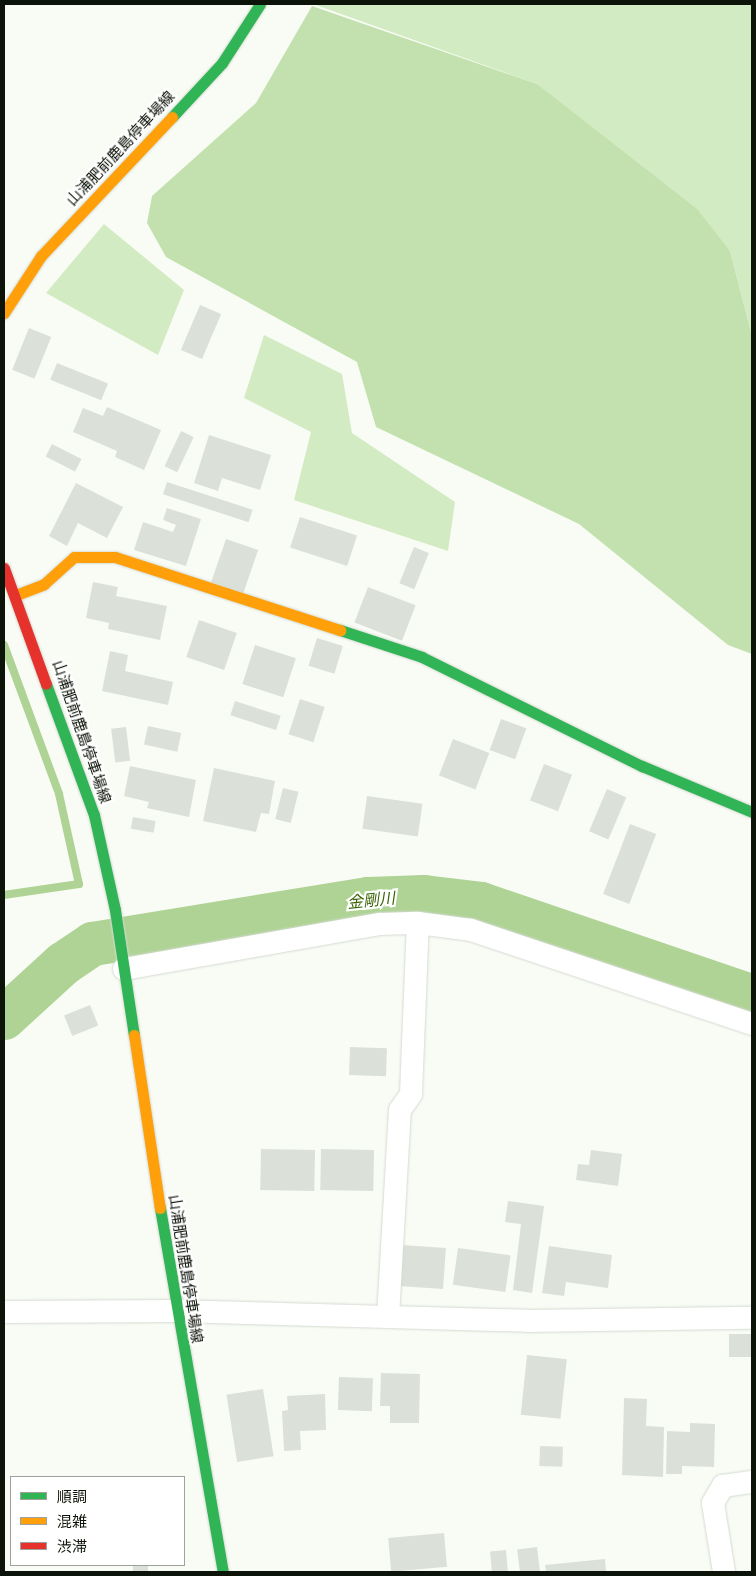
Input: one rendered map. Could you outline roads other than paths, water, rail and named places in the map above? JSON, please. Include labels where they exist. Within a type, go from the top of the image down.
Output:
[{"type":"main road","name":"山浦肥前鹿島停車場線","points":[[4,313],[41,256],[222,64],[253,6]]},
{"type":"main road","points":[[16,595],[44,584],[74,557],[115,557],[422,657],[642,766],[752,812]]},
{"type":"main road","name":"山浦肥前鹿島停車場線","points":[[4,568],[80,765],[115,910],[176,1311],[223,1572]]},
{"type":"street","points":[[388,1317],[400,1110],[411,1094],[418,923]]},
{"type":"street","points":[[124,969],[380,924],[418,923],[471,930],[752,1024]]},
{"type":"street","points":[[4,1312],[176,1311],[528,1321],[752,1318]]},
{"type":"street","points":[[724,1572],[713,1503],[723,1486],[752,1482]]},
{"type":"waterway","points":[[4,645],[59,794],[79,884],[4,895]]},
{"type":"waterway","name":"金剛川","points":[[4,1018],[63,964],[93,944],[368,899],[424,897],[481,904],[752,996]]}]
